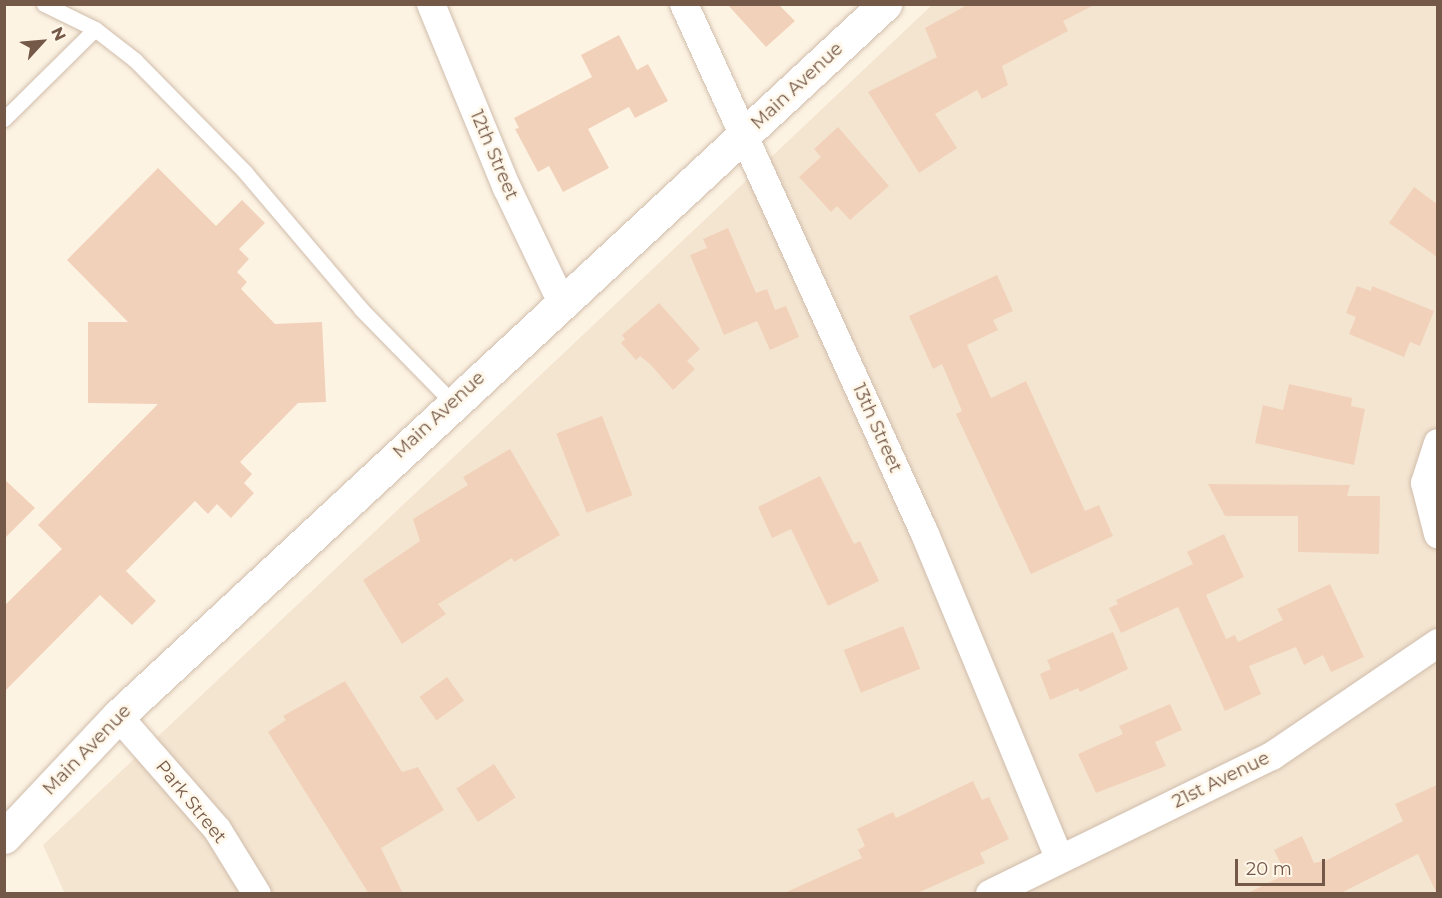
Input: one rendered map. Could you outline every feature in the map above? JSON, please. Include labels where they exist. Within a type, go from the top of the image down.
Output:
[{"type":"main road","name":"Main Avenue","points":[[4,837],[118,716],[452,402],[885,4]]},
{"type":"street","name":"12th Street","points":[[430,4],[507,188],[562,303]]},
{"type":"street","name":"13th Street","points":[[684,4],[925,534],[1059,857]]},
{"type":"street","points":[[1437,442],[1425,483],[1437,534]]},
{"type":"street","name":"21st Avenue","points":[[990,894],[1059,857],[1272,756],[1437,643]]},
{"type":"street","name":"Park Street","points":[[118,716],[217,829],[257,894]]},
{"type":"lane","points":[[44,4],[95,29],[135,60],[245,172],[361,309],[452,402]]},
{"type":"lane","points":[[4,119],[95,29]]},
{"type":"shaded area","points":[[932,5],[1437,5],[1437,893],[65,894],[43,845]]},
{"type":"building","points":[[727,4],[778,4],[795,21],[766,47]]},
{"type":"building","points":[[969,4],[1096,4],[1063,21],[1068,31],[1002,66],[1008,85],[982,99],[977,90],[935,114],[957,148],[919,173],[868,92],[937,57],[925,28]]},
{"type":"building","points":[[619,35],[637,70],[648,64],[668,101],[635,118],[629,107],[588,129],[609,168],[563,192],[549,166],[538,172],[515,129],[519,128],[514,118],[592,77],[581,55]]},
{"type":"building","points":[[838,127],[889,186],[850,220],[837,206],[831,212],[799,177],[821,157],[814,149]]},
{"type":"building","points":[[158,168],[216,226],[242,200],[265,223],[239,249],[249,259],[237,272],[247,282],[241,289],[275,324],[322,322],[326,402],[298,403],[240,462],[252,474],[244,483],[254,493],[231,518],[217,504],[208,514],[195,501],[126,571],[156,601],[132,625],[100,595],[4,692],[4,606],[62,549],[38,525],[158,404],[88,403],[88,322],[128,322],[67,260]]},
{"type":"building","points":[[1414,187],[1437,204],[1437,257],[1389,223]]},
{"type":"building","points":[[728,228],[756,293],[767,289],[775,310],[786,306],[799,337],[770,350],[757,321],[724,335],[690,255],[707,248],[703,239]]},
{"type":"building","points":[[997,275],[1013,311],[993,320],[998,330],[967,345],[991,398],[1026,381],[1085,511],[1099,505],[1113,536],[1031,574],[956,414],[962,411],[942,364],[933,369],[909,316]]},
{"type":"building","points":[[1357,286],[1371,291],[1372,286],[1434,311],[1420,346],[1410,342],[1404,357],[1349,334],[1356,317],[1346,313]]},
{"type":"building","points":[[659,303],[700,349],[687,361],[695,369],[673,390],[650,364],[640,356],[636,360],[621,343],[625,339],[622,335]]},
{"type":"building","points":[[1289,384],[1352,398],[1351,406],[1365,409],[1354,465],[1255,443],[1263,405],[1283,410]]},
{"type":"building","points":[[602,416],[632,495],[587,513],[556,434]]},
{"type":"building","points":[[510,449],[560,535],[514,562],[512,558],[438,604],[446,614],[402,644],[363,580],[420,541],[413,519],[468,485],[463,477]]},
{"type":"building","points":[[820,476],[854,544],[860,541],[879,581],[828,606],[791,529],[772,538],[758,507]]},
{"type":"building","points":[[4,479],[35,508],[4,539]]},
{"type":"building","points":[[1208,484],[1350,485],[1347,496],[1380,496],[1379,554],[1298,552],[1298,516],[1225,516]]},
{"type":"building","points":[[1224,534],[1244,577],[1206,595],[1226,639],[1235,635],[1238,642],[1283,620],[1277,609],[1330,584],[1364,657],[1331,672],[1323,655],[1304,665],[1296,647],[1249,666],[1261,694],[1225,711],[1178,607],[1121,633],[1109,608],[1118,604],[1116,600],[1193,564],[1187,552]]},
{"type":"building","points":[[903,626],[920,669],[861,693],[844,650]]},
{"type":"building","points":[[1113,632],[1128,669],[1080,692],[1078,688],[1050,700],[1040,674],[1051,669],[1047,660]]},
{"type":"building","points":[[447,677],[464,700],[437,720],[419,697]]},
{"type":"building","points":[[345,681],[402,772],[418,767],[444,810],[381,848],[403,894],[369,894],[268,732],[286,720],[283,716]]},
{"type":"building","points":[[1170,704],[1182,730],[1155,742],[1166,766],[1096,793],[1078,754],[1123,734],[1119,726]]},
{"type":"building","points":[[494,764],[516,798],[478,822],[456,789]]},
{"type":"building","points":[[973,781],[982,800],[989,797],[1009,839],[980,853],[985,863],[915,894],[782,894],[862,858],[858,850],[865,846],[857,829],[893,812],[896,818]]},
{"type":"building","points":[[1437,785],[1437,894],[1418,854],[1339,894],[1246,894],[1286,874],[1274,850],[1302,836],[1314,863],[1327,860],[1403,821],[1395,804]]}]
